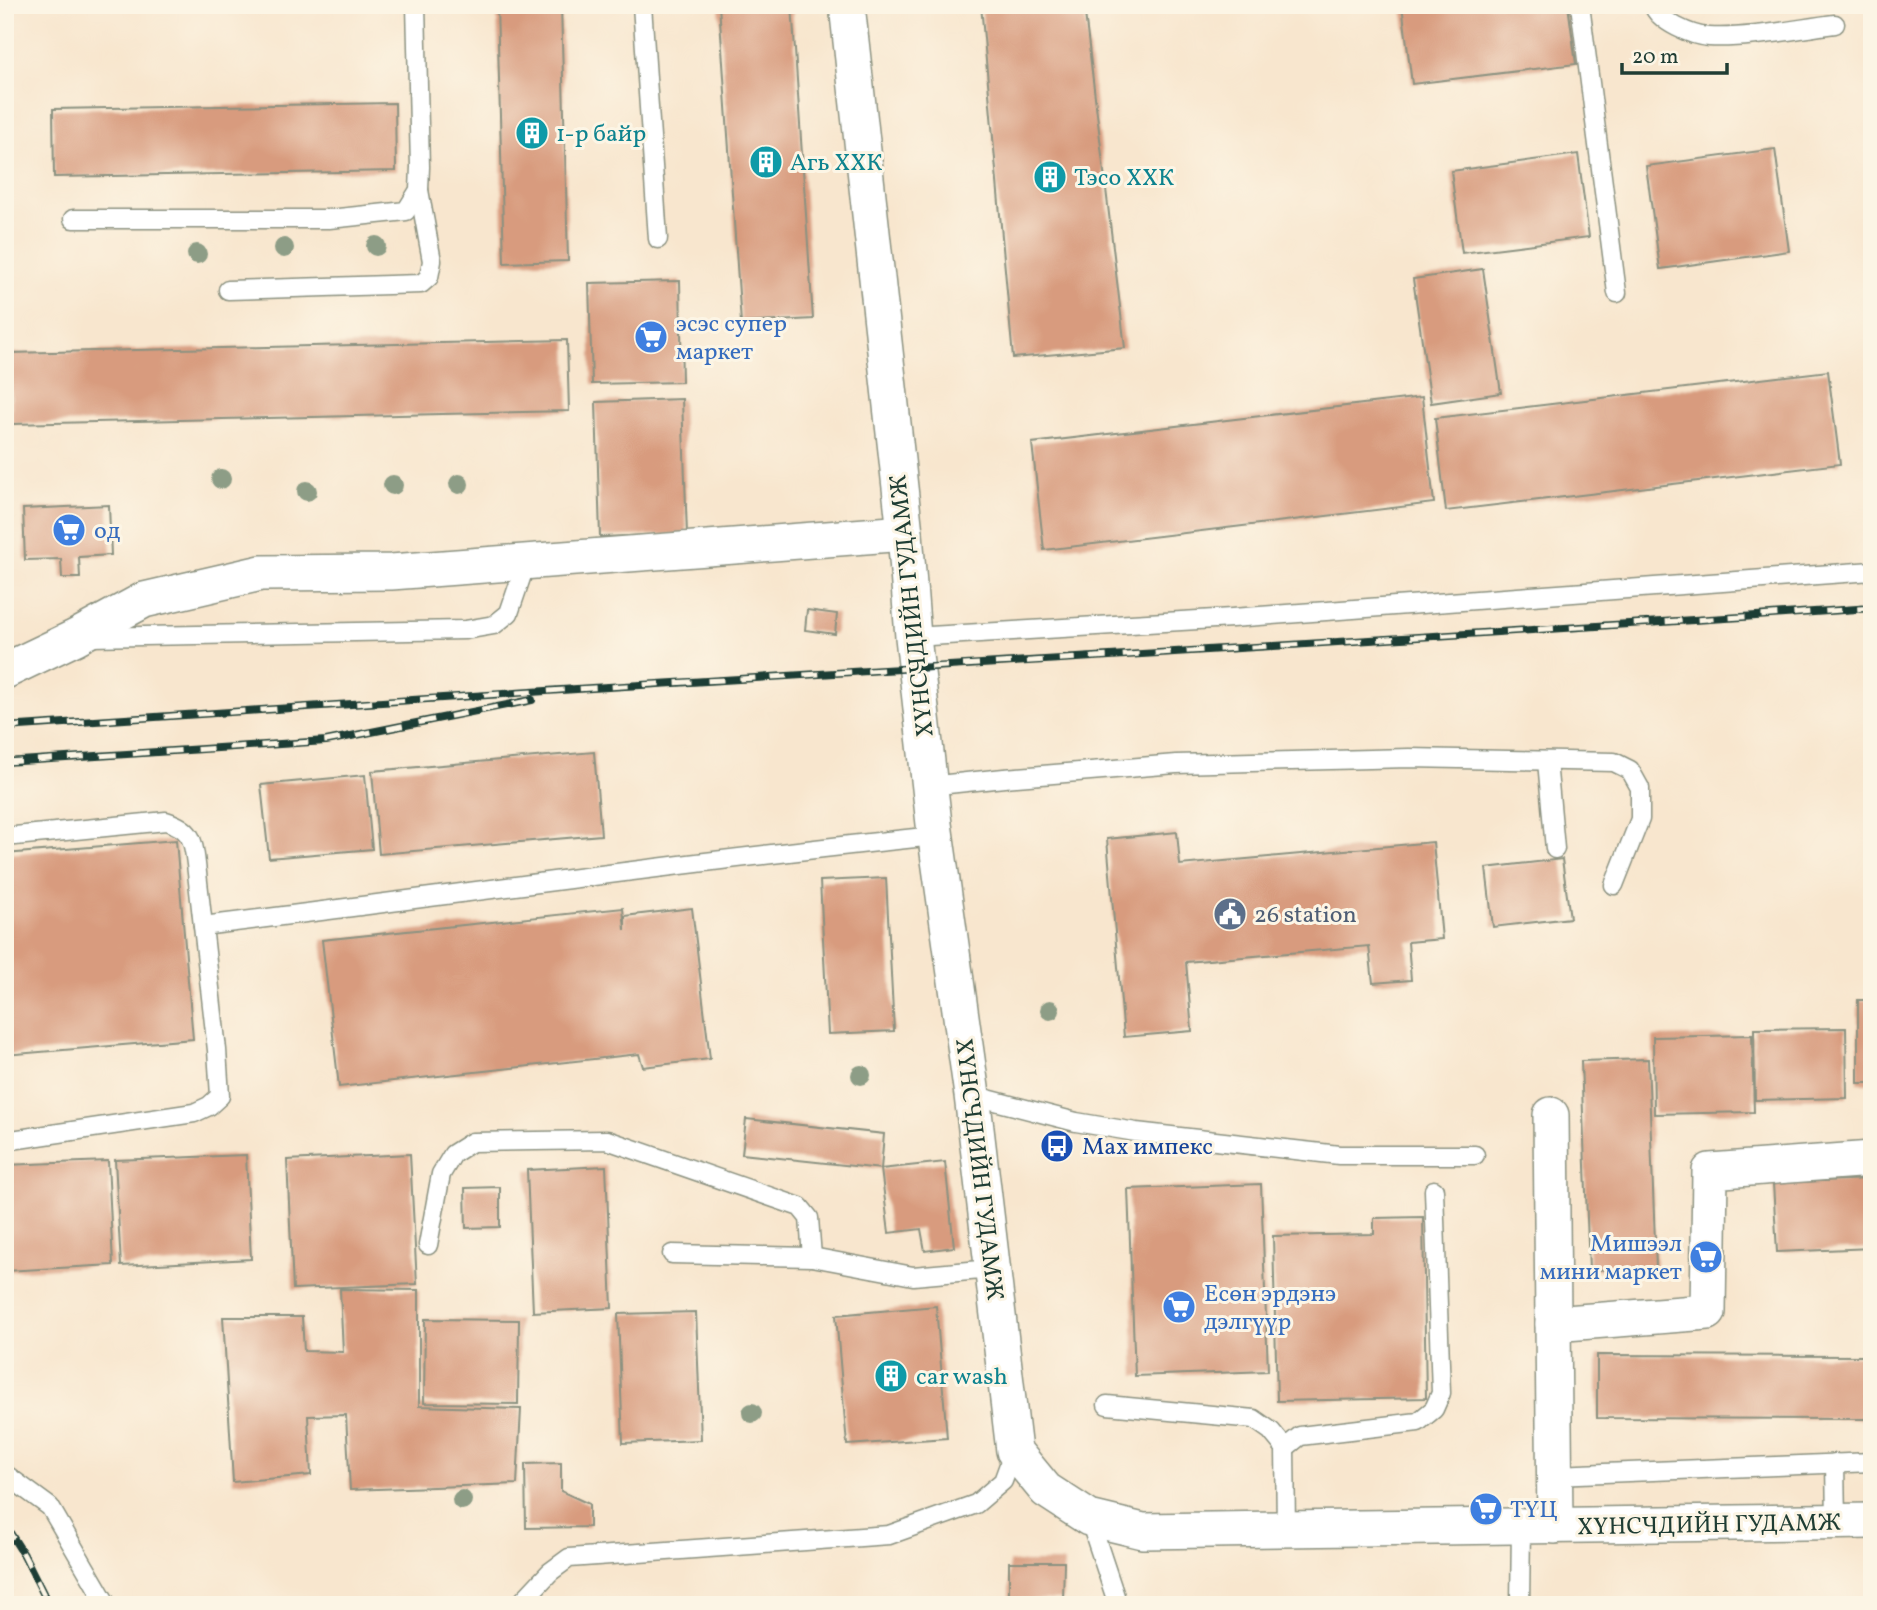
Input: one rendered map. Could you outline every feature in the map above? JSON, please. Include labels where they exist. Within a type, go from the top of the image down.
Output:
[{"type":"street","name":"ХҮНСЧДИЙН ГУДАМЖ","points":[[847,5],[905,533],[912,637],[929,786],[972,1095],[1014,1451],[1046,1490],[1088,1518],[1143,1531],[1872,1521]]},
{"type":"street","points":[[5,671],[145,600],[261,573],[391,572],[905,533]]},
{"type":"street","points":[[1538,1526],[1555,1475],[1551,1115]]},
{"type":"street","points":[[1553,1324],[1708,1312],[1710,1171],[1872,1159]]},
{"type":"lane","points":[[228,290],[421,284],[429,277],[432,261],[418,190],[421,167],[416,5]]},
{"type":"lane","points":[[642,5],[658,239]]},
{"type":"lane","points":[[1580,5],[1617,293]]},
{"type":"lane","points":[[1653,5],[1654,10],[1665,20],[1706,37],[1835,24]]},
{"type":"lane","points":[[73,219],[329,219],[406,211],[418,190]]},
{"type":"lane","points":[[76,637],[451,630],[494,625],[509,613],[526,563]]},
{"type":"lane","points":[[912,637],[1233,618],[1872,571]]},
{"type":"lane","points":[[929,786],[1176,764],[1409,758],[1614,762],[1630,770],[1640,788],[1640,819],[1614,885]]},
{"type":"lane","points":[[1547,761],[1555,849]]},
{"type":"lane","points":[[5,837],[166,821],[181,826],[189,835],[194,847],[220,1096],[209,1106],[194,1113],[5,1141]]},
{"type":"lane","points":[[203,926],[658,867],[935,836]]},
{"type":"lane","points":[[972,1095],[1076,1122],[1136,1132],[1339,1155],[1475,1156]]},
{"type":"lane","points":[[428,1245],[441,1174],[453,1154],[472,1142],[607,1140],[800,1208],[809,1218],[812,1257]]},
{"type":"lane","points":[[1285,1448],[1300,1436],[1418,1423],[1434,1409],[1441,1393],[1434,1190]]},
{"type":"lane","points":[[672,1254],[812,1257],[913,1276],[992,1269]]},
{"type":"lane","points":[[1107,1405],[1254,1419],[1271,1431],[1285,1448],[1286,1529]]},
{"type":"lane","points":[[520,1605],[550,1572],[569,1559],[889,1535],[976,1504],[1003,1481],[1014,1451]]},
{"type":"lane","points":[[1555,1475],[1872,1462]]},
{"type":"lane","points":[[1835,1463],[1836,1522]]},
{"type":"lane","points":[[5,1474],[50,1507],[107,1605]]},
{"type":"lane","points":[[1088,1518],[1118,1605]]},
{"type":"lane","points":[[1520,1605],[1538,1526]]},
{"type":"building","name":"1-р байр","points":[[497,5],[561,5],[568,261],[504,263]]},
{"type":"building","name":"Агь ХХК","points":[[719,5],[792,5],[813,319],[741,323]]},
{"type":"building","name":"Тэсо ХХК","points":[[981,5],[1084,5],[1125,348],[1013,358]]},
{"type":"building","points":[[1402,5],[1568,5],[1576,64],[1412,84]]},
{"type":"building","points":[[395,103],[396,171],[54,177],[53,109]]},
{"type":"building","points":[[1775,149],[1789,251],[1660,269],[1646,166]]},
{"type":"building","points":[[1578,154],[1589,237],[1462,253],[1451,171]]},
{"type":"building","points":[[1483,269],[1501,393],[1431,403],[1413,279]]},
{"type":"building","points":[[680,281],[682,382],[592,384],[589,283]]},
{"type":"building","points":[[567,340],[569,411],[12,424],[10,353]]},
{"type":"building","points":[[1828,371],[1840,464],[1446,511],[1435,418]]},
{"type":"building","points":[[1422,397],[1434,503],[1044,550],[1032,443]]},
{"type":"building","points":[[682,399],[687,534],[600,537],[596,402]]},
{"type":"building","points":[[109,505],[111,555],[79,557],[80,578],[62,578],[61,559],[25,560],[23,509]]},
{"type":"building","points":[[807,610],[837,614],[835,634],[805,630]]},
{"type":"building","points":[[594,752],[601,835],[379,854],[372,771]]},
{"type":"building","points":[[365,775],[372,849],[269,858],[261,785]]},
{"type":"building","points":[[1177,832],[1180,865],[1433,842],[1442,939],[1408,942],[1411,980],[1373,983],[1369,946],[1186,962],[1192,1031],[1124,1037],[1107,839]]},
{"type":"building","points":[[176,840],[193,1039],[5,1055],[5,854]]},
{"type":"building","points":[[1562,859],[1570,918],[1493,927],[1486,868]]},
{"type":"building","points":[[886,878],[894,1031],[828,1034],[820,881]]},
{"type":"building","points":[[623,908],[625,930],[625,916],[692,908],[710,1059],[643,1067],[639,1054],[339,1087],[322,940]]},
{"type":"building","points":[[1858,1000],[1872,1000],[1872,1083],[1858,1083]]},
{"type":"building","points":[[1846,1028],[1847,1098],[1755,1100],[1754,1029]]},
{"type":"building","points":[[1752,1035],[1754,1112],[1654,1114],[1653,1037]]},
{"type":"building","points":[[1648,1059],[1656,1268],[1589,1270],[1581,1061]]},
{"type":"building","points":[[746,1119],[884,1134],[881,1169],[742,1154]]},
{"type":"building","points":[[410,1154],[417,1284],[293,1289],[287,1160]]},
{"type":"building","points":[[246,1155],[251,1259],[121,1266],[115,1160]]},
{"type":"building","points":[[108,1161],[113,1265],[5,1271],[5,1165]]},
{"type":"building","points":[[945,1162],[954,1247],[925,1251],[921,1229],[889,1233],[881,1169]]},
{"type":"building","points":[[606,1166],[612,1308],[533,1312],[527,1170]]},
{"type":"building","points":[[1872,1179],[1872,1248],[1777,1252],[1773,1183]]},
{"type":"building","points":[[1261,1184],[1268,1371],[1135,1376],[1128,1189]]},
{"type":"building","points":[[500,1187],[500,1227],[466,1228],[465,1188]]},
{"type":"building","points":[[1423,1217],[1426,1398],[1277,1401],[1273,1236],[1374,1234],[1374,1218]]},
{"type":"building","points":[[340,1289],[419,1290],[419,1406],[521,1409],[517,1484],[350,1490],[346,1415],[308,1416],[311,1475],[233,1482],[223,1317],[302,1317],[304,1351],[343,1352]]},
{"type":"building","name":"car wash","points":[[936,1306],[947,1438],[847,1445],[836,1315]]},
{"type":"building","points":[[696,1312],[701,1440],[623,1443],[618,1314]]},
{"type":"building","points":[[425,1319],[519,1320],[518,1404],[424,1403]]},
{"type":"building","points":[[1597,1355],[1872,1356],[1872,1419],[1597,1418]]},
{"type":"building","points":[[561,1463],[561,1491],[589,1504],[589,1527],[526,1528],[525,1464]]},
{"type":"building","points":[[1009,1562],[1064,1562],[1063,1600],[1009,1599]]},
{"type":"railway","points":[[5,727],[1872,608]]},
{"type":"railway","points":[[5,762],[326,741],[532,700]]},
{"type":"railway","points":[[5,1525],[24,1555],[49,1605]]},
{"type":"place","name":"1-р байр","points":[[532,133]]},
{"type":"place","name":"Агь ХХК","points":[[766,162]]},
{"type":"place","name":"Тэсо ХХК","points":[[1050,177]]},
{"type":"place","name":"эсэс супер маркет","points":[[651,337]]},
{"type":"place","name":"од","points":[[69,530]]},
{"type":"place","name":"26 station","points":[[1230,914]]},
{"type":"place","name":"Мах импекс","points":[[1057,1146]]},
{"type":"place","name":"Мишээл мини маркет","points":[[1706,1257]]},
{"type":"place","name":"Есөн эрдэнэ дэлгүүр","points":[[1179,1307]]},
{"type":"place","name":"car wash","points":[[891,1376]]},
{"type":"place","name":"ТҮЦ","points":[[1486,1509]]}]
